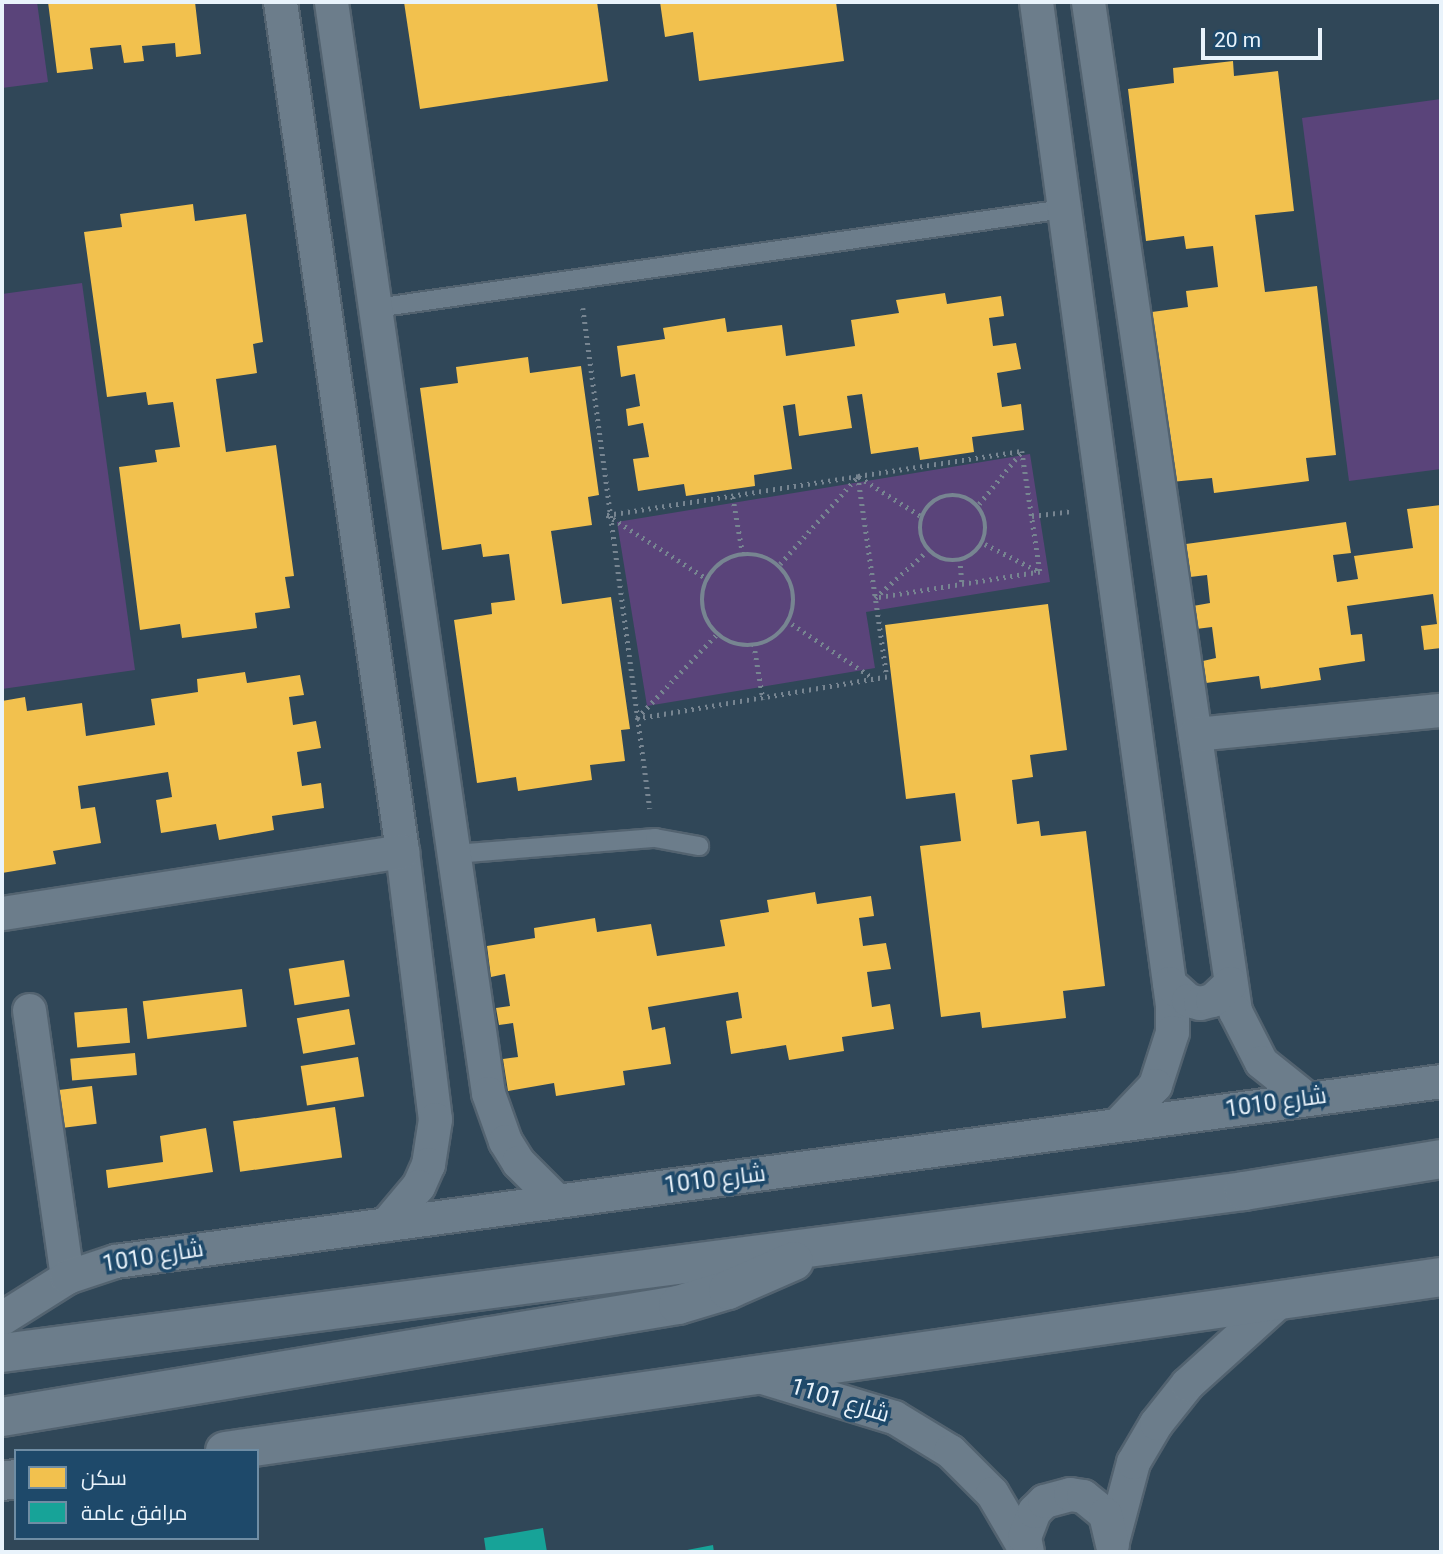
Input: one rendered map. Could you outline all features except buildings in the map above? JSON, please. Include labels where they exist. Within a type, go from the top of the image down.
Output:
[{"type":"street","points":[[280,2],[402,850],[435,1119],[428,1164],[418,1186],[386,1224]]},
{"type":"street","points":[[331,2],[488,1093],[505,1141],[518,1162],[555,1199]]},
{"type":"street","points":[[1037,2],[1169,983],[1172,1032],[1166,1059],[1155,1085],[1118,1124]]},
{"type":"street","points":[[1088,2],[1235,1011],[1256,1054],[1307,1099]]},
{"type":"street","points":[[1195,734],[1441,710]]},
{"type":"street","points":[[2,913],[402,850]]},
{"type":"street","points":[[1169,983],[1188,1000],[1200,1003],[1212,1000],[1230,983]]},
{"type":"street","points":[[29,1010],[67,1277]]},
{"type":"street","name":"شارع 1010","points":[[2,1318],[67,1277],[115,1261],[555,1199],[1441,1081]]},
{"type":"street","points":[[432,1099],[455,1104],[488,1093]]},
{"type":"street","points":[[2,1353],[1244,1191],[1441,1159]]},
{"type":"street","points":[[2,1417],[678,1305],[740,1285],[824,1245]]},
{"type":"street","points":[[240,1449],[762,1377],[1040,1332],[1441,1277]]},
{"type":"street","name":"شارع 1101","points":[[1112,1546],[1133,1462],[1156,1423],[1187,1384],[1279,1301]]},
{"type":"street","name":"شارع 1101","points":[[762,1377],[894,1417],[950,1451],[992,1493],[1027,1552]]},
{"type":"street","name":"شارع 1101","points":[[1027,1552],[1024,1537],[1034,1511],[1044,1501],[1070,1494],[1083,1496],[1101,1509],[1111,1527],[1112,1546]]},
{"type":"lane","points":[[376,308],[1064,209]]},
{"type":"lane","points":[[455,854],[655,838],[699,846]]},
{"type":"path","points":[[579,279],[607,515],[655,838]]},
{"type":"path","points":[[607,515],[1022,451]]},
{"type":"path","points":[[979,504],[1022,451]]},
{"type":"path","points":[[1022,451],[1040,572]]},
{"type":"path","points":[[637,719],[887,677],[858,476]]},
{"type":"path","points":[[858,476],[921,516]]},
{"type":"path","points":[[780,564],[858,476]]},
{"type":"path","points":[[952,496],[979,504],[985,517],[985,544],[960,559],[943,559],[926,551],[921,542],[921,516],[938,499],[952,496]]},
{"type":"path","points":[[733,497],[743,555]]},
{"type":"path","points":[[607,515],[706,578]]},
{"type":"path","points":[[985,544],[1040,572]]},
{"type":"path","points":[[875,598],[926,551]]},
{"type":"path","points":[[743,555],[767,556],[780,564],[793,589],[792,624],[778,637],[754,644],[728,642],[716,635],[703,607],[706,578],[725,561],[743,555]]},
{"type":"path","points":[[960,559],[962,583]]},
{"type":"path","points":[[875,598],[1040,572]]},
{"type":"path","points":[[792,624],[873,679]]},
{"type":"path","points":[[637,719],[716,635]]},
{"type":"path","points":[[754,644],[764,699]]},
{"type":"shaded area","points":[[2,2],[37,2],[48,82],[2,88]]},
{"type":"shaded area","points":[[1441,99],[1441,469],[1349,481],[1302,118]]},
{"type":"shaded area","points":[[82,283],[135,670],[2,689],[2,294]]},
{"type":"shaded area","points":[[1030,454],[1050,582],[866,612],[875,668],[647,706],[617,522]]}]
